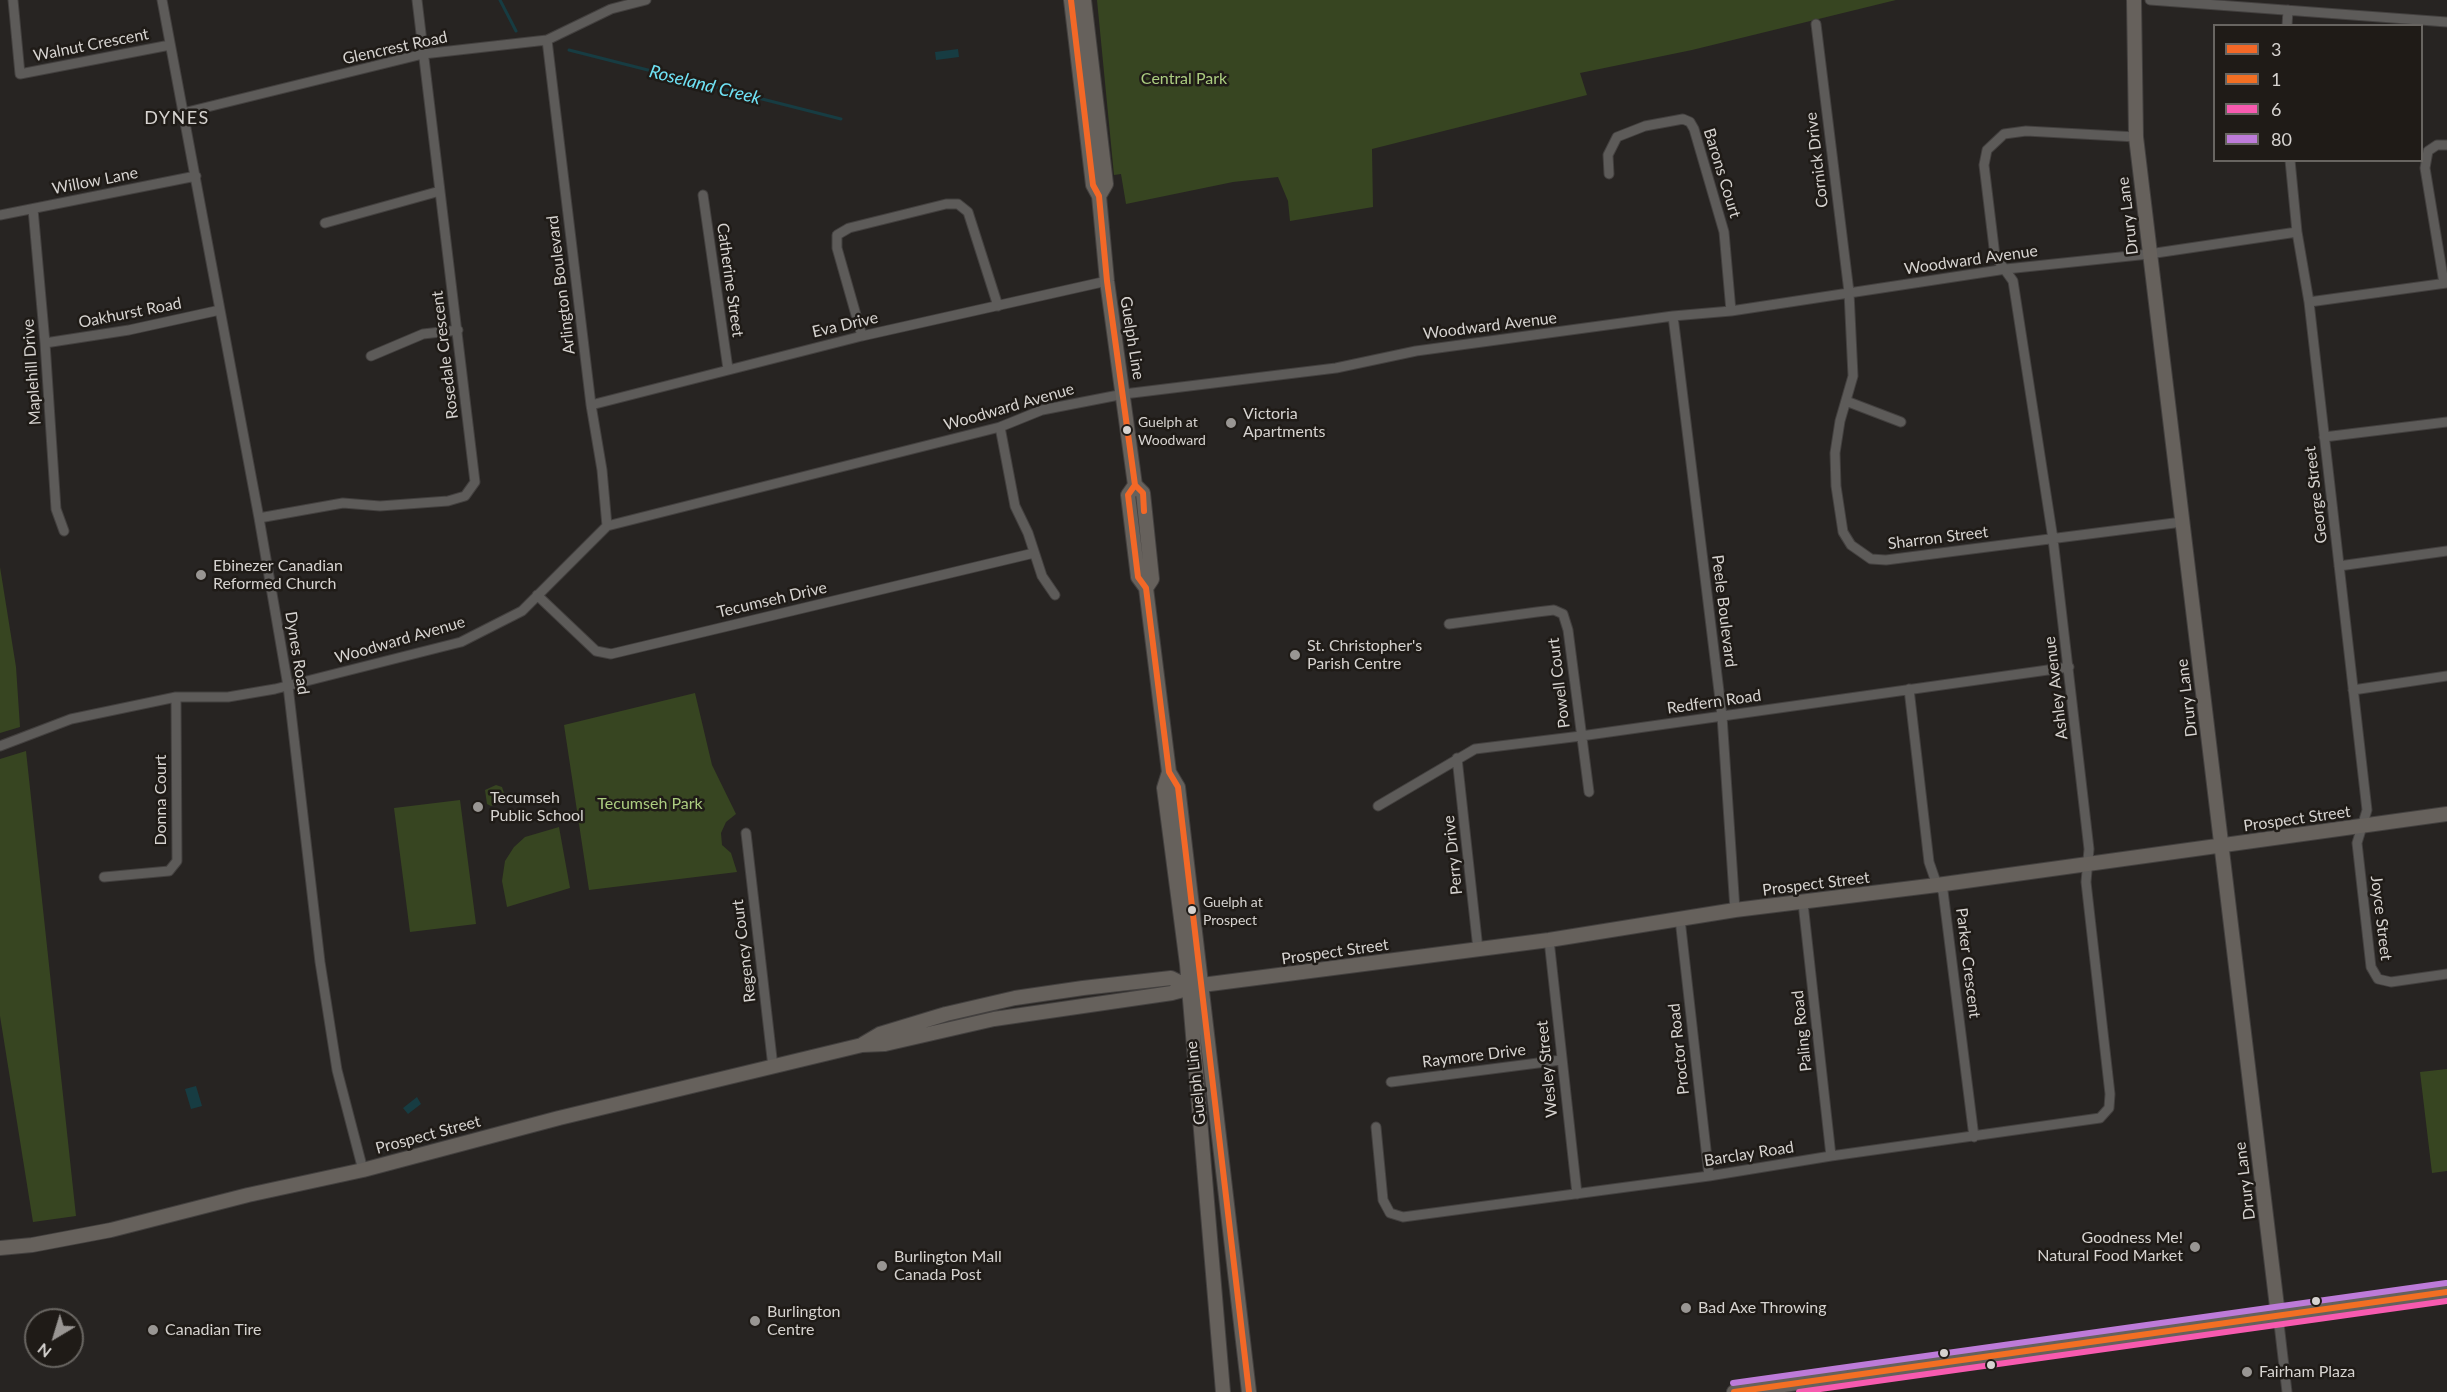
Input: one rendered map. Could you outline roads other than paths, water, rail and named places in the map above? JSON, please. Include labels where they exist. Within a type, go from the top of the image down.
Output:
[{"type":"street","name":"Walnut Crescent","points":[[13,0],[20,74],[170,45]]},
{"type":"street","name":"Dynes Road","points":[[162,0],[259,518],[288,686],[320,962],[337,1070],[363,1170]]},
{"type":"street","name":"Rosedale Crescent","points":[[259,518],[343,503],[380,506],[448,501],[465,496],[475,482],[417,0]]},
{"type":"street","points":[[606,0],[611,9]]},
{"type":"street","name":"Glencrest Road","points":[[183,113],[423,54],[547,40],[611,9],[646,0]]},
{"type":"street","name":"Guelph Line","points":[[1071,0],[1093,185],[1099,196],[1107,280],[1135,485],[1143,493],[1152,579],[1146,588],[1169,772],[1164,788],[1195,986],[1249,1392]]},
{"type":"street","name":"Guelph Line","points":[[1084,0],[1106,184],[1099,196]]},
{"type":"street","name":"Drury Lane","points":[[2134,0],[2136,137],[2287,1392]]},
{"type":"street","points":[[2150,0],[2447,22]]},
{"type":"street","points":[[2287,24],[2288,9]]},
{"type":"street","name":"Cornick Drive","points":[[1816,24],[1849,292]]},
{"type":"street","name":"Arlington Boulevard","points":[[547,40],[591,405],[602,470],[607,526]]},
{"type":"street","name":"Barons Court","points":[[1609,174],[1608,155],[1617,137],[1645,126],[1683,119],[1690,122],[1695,129],[1724,232],[1731,311]]},
{"type":"street","name":"Ashley Avenue","points":[[2109,1108],[2110,1094],[2086,882],[2089,849],[2053,539],[2013,281],[1995,256],[1984,165],[1988,150],[2004,134],[2026,131],[2136,137]]},
{"type":"street","points":[[2309,302],[2445,283],[2425,168],[2428,151],[2437,145],[2447,144]]},
{"type":"street","name":"George Street","points":[[2290,162],[2297,232],[2309,302],[2367,810],[2362,826]]},
{"type":"street","name":"Willow Lane","points":[[0,215],[196,176]]},
{"type":"street","points":[[325,223],[440,192]]},
{"type":"street","name":"Catherine Street","points":[[703,195],[728,369]]},
{"type":"street","points":[[862,336],[837,248],[837,235],[849,228],[946,204],[958,204],[968,212],[998,306]]},
{"type":"street","name":"Maplehill Drive","points":[[33,209],[56,510],[64,531]]},
{"type":"street","name":"Woodward Avenue","points":[[0,746],[71,719],[176,697],[228,697],[288,686],[461,642],[522,611],[607,526],[1000,427],[1042,410],[1124,394],[1336,368],[1416,351],[1673,316],[1731,311],[2006,269],[2149,254],[2297,232]]},
{"type":"street","name":"Eva Drive","points":[[591,405],[862,336],[1107,280]]},
{"type":"street","name":"Sharron Street","points":[[1849,292],[1853,376],[1840,421],[1834,453],[1843,532],[1851,545],[1860,552],[1871,559],[1886,560],[2182,522]]},
{"type":"street","name":"Oakhurst Road","points":[[45,343],[129,330],[220,310]]},
{"type":"street","name":"Peele Boulevard","points":[[1673,316],[1722,716],[1736,910]]},
{"type":"street","points":[[371,356],[423,334],[458,330]]},
{"type":"street","points":[[1846,401],[1901,422]]},
{"type":"street","points":[[2324,437],[2447,422]]},
{"type":"street","points":[[1000,427],[1015,506],[1028,533],[1042,576],[1055,595]]},
{"type":"street","points":[[2339,566],[2447,551]]},
{"type":"street","name":"Tecumseh Drive","points":[[537,595],[596,651],[611,654],[1034,553]]},
{"type":"street","name":"Powell Court","points":[[1449,624],[1554,610],[1563,615],[1568,630],[1589,792]]},
{"type":"street","name":"Redfern Road","points":[[1378,806],[1475,749],[2069,667]]},
{"type":"street","points":[[2353,690],[2447,676]]},
{"type":"street","name":"Parker Crescent","points":[[1909,689],[1929,862],[1937,885],[1943,891],[1974,1137]]},
{"type":"street","name":"Donna Court","points":[[104,877],[169,871],[177,861],[176,697]]},
{"type":"street","name":"Perry Drive","points":[[1457,758],[1478,949]]},
{"type":"street","name":"Prospect Street","points":[[0,1248],[32,1245],[111,1230],[248,1195],[363,1170],[559,1118],[862,1045],[880,1034],[946,1014],[1015,998],[1171,978],[1195,986],[1549,940],[1736,910],[1937,885],[2447,814]]},
{"type":"street","name":"Joyce Street","points":[[2362,826],[2357,843],[2371,967],[2378,979],[2391,982],[2447,974]]},
{"type":"street","name":"Regency Court","points":[[746,833],[773,1066]]},
{"type":"street","name":"Paling Road","points":[[1803,903],[1831,1156]]},
{"type":"street","name":"Proctor Road","points":[[1680,919],[1709,1176]]},
{"type":"street","name":"Wesley Street","points":[[1549,940],[1577,1194]]},
{"type":"street","name":"Guelph Line","points":[[1195,986],[1223,1392]]},
{"type":"street","name":"Raymore Drive","points":[[1391,1082],[1561,1060]]},
{"type":"street","name":"Barclay Road","points":[[1376,1127],[1383,1200],[1390,1213],[1403,1217],[1709,1176],[1831,1156],[2100,1118],[2109,1108]]},
{"type":"street","points":[[1734,1392],[2447,1292]]},
{"type":"water","points":[[958,49],[959,57],[936,60],[935,52]]},
{"type":"water","points":[[196,1086],[202,1106],[191,1109],[185,1089]]},
{"type":"water","points":[[417,1097],[421,1104],[408,1114],[403,1108]]},
{"type":"waterway","name":"Roseland Creek","points":[[500,0],[516,31]]},
{"type":"waterway","name":"Roseland Creek","points":[[569,50],[841,119]]},
{"type":"place","name":"Victoria Apartments","points":[[1231,423]]},
{"type":"place","name":"Guelph at Woodward","points":[[1127,430]]},
{"type":"place","name":"Ebinezer Canadian Reformed Church","points":[[201,575]]},
{"type":"place","name":"St. Christopher's Parish Centre","points":[[1295,655]]},
{"type":"place","name":"Tecumseh Public School","points":[[478,807]]},
{"type":"place","name":"Guelph at Prospect","points":[[1192,910]]},
{"type":"place","name":"Goodness Me! Natural Food Market","points":[[2195,1247]]},
{"type":"place","name":"Burlington Mall Canada Post","points":[[882,1266]]},
{"type":"place","name":"Bad Axe Throwing","points":[[1686,1308]]},
{"type":"place","name":"Burlington Centre","points":[[755,1321]]},
{"type":"place","name":"Canadian Tire","points":[[153,1330]]},
{"type":"place","name":"Fairham Plaza","points":[[2247,1372]]},
{"type":"district","name":"DYNES","points":[[177,118]]},
{"type":"park label","name":"Central Park","points":[[1184,79]]},
{"type":"park label","name":"Tecumseh Park","points":[[650,804]]}]
